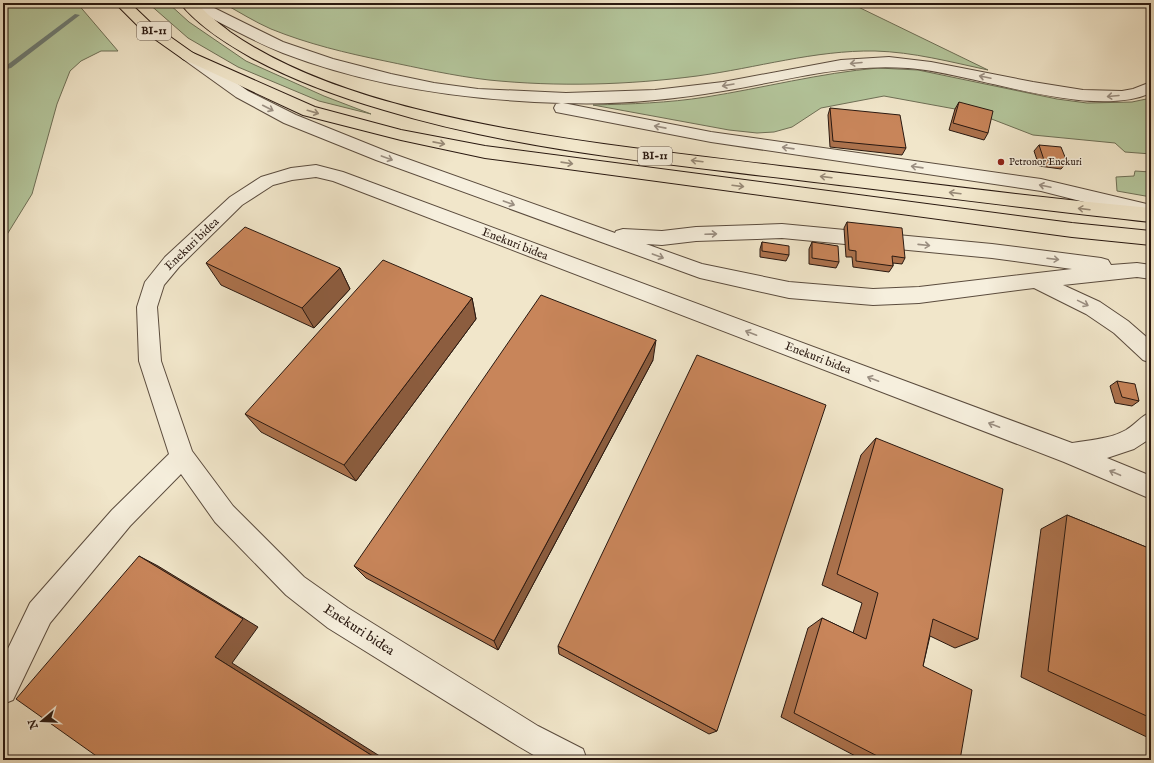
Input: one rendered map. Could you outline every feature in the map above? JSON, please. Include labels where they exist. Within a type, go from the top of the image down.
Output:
[{"type":"main road","name":"BI-11","points":[[122,3],[147,27],[188,56],[309,111],[401,135],[485,152],[1057,228],[1151,238]]},
{"type":"main road","name":"BI-11","points":[[188,3],[224,35],[296,74],[328,87],[385,106],[484,131],[619,151],[1151,215]]},
{"type":"street","points":[[193,3],[268,41],[319,60],[391,80],[440,89],[503,97],[711,137],[1041,185],[1151,212]]},
{"type":"street","points":[[188,56],[242,94],[290,119],[382,156],[700,271],[789,290],[873,297],[919,295],[1035,280],[1144,271]]},
{"type":"street","points":[[503,97],[591,98],[639,96],[700,90],[825,67],[878,62],[927,65],[1069,93],[1105,96],[1133,94],[1151,87]]},
{"type":"street","name":"Enekuri bidea","points":[[572,760],[528,736],[344,622],[302,590],[224,514],[182,457],[150,361],[147,307],[155,282],[172,262],[236,201],[267,181],[291,174],[316,171],[344,179],[1072,454],[1151,488]]},
{"type":"street","points":[[602,236],[662,238],[696,234],[782,231],[992,251],[1144,271]]},
{"type":"street","points":[[1035,280],[1093,308],[1121,327],[1151,354]]},
{"type":"street","points":[[1072,454],[1115,446],[1136,436],[1151,422]]},
{"type":"street","points":[[3,690],[40,613],[121,518],[182,457]]},
{"type":"green space","points":[[3,3],[77,3],[118,51],[101,51],[81,61],[70,71],[57,104],[32,194],[3,241]]},
{"type":"green space","points":[[148,3],[168,3],[189,22],[246,61],[324,96],[371,114],[319,101],[238,67],[188,38]]},
{"type":"green space","points":[[223,3],[850,3],[988,70],[918,55],[875,51],[853,51],[808,56],[719,73],[671,79],[593,84],[541,84],[489,80],[450,74],[356,55],[313,44],[271,29]]},
{"type":"green space","points":[[878,68],[918,70],[1057,99],[1087,103],[1132,102],[1151,98],[1151,154],[1125,152],[1115,143],[1033,135],[989,118],[955,109],[884,96],[821,108],[792,127],[774,132],[757,133],[729,130],[593,105],[678,101],[835,73]]},
{"type":"green space","points":[[1135,171],[1151,172],[1151,197],[1117,191],[1116,177],[1134,176]]},
{"type":"building","points":[[959,102],[993,111],[988,133],[953,123]]},
{"type":"building","points":[[830,108],[900,115],[906,148],[833,141]]},
{"type":"building","points":[[1039,145],[1061,147],[1067,162],[1044,160]]},
{"type":"building","points":[[847,222],[902,228],[905,258],[892,256],[893,266],[856,261],[856,251],[849,250]]},
{"type":"building","points":[[245,227],[340,268],[302,308],[206,263]]},
{"type":"building","points":[[762,242],[789,246],[789,255],[762,251]]},
{"type":"building","points":[[812,242],[838,246],[839,262],[812,258]]},
{"type":"building","points":[[383,260],[472,298],[344,465],[245,414]]},
{"type":"building","points":[[541,295],[656,340],[494,641],[354,566]]},
{"type":"building","points":[[697,355],[826,405],[717,731],[558,646]]},
{"type":"building","points":[[1117,381],[1135,384],[1139,401],[1122,397]]},
{"type":"building","points":[[876,438],[1003,489],[978,639],[933,619],[923,666],[972,690],[960,760],[885,760],[794,713],[822,618],[866,639],[878,593],[837,574]]},
{"type":"building","points":[[1067,515],[1151,549],[1151,718],[1048,671]]},
{"type":"building","points":[[139,556],[243,619],[215,657],[379,760],[102,760],[16,699]]},
{"type":"waterway","points":[[3,68],[9,67],[77,15]]},
{"type":"place","name":"Petronor Enekuri","points":[[1001,162]]}]
